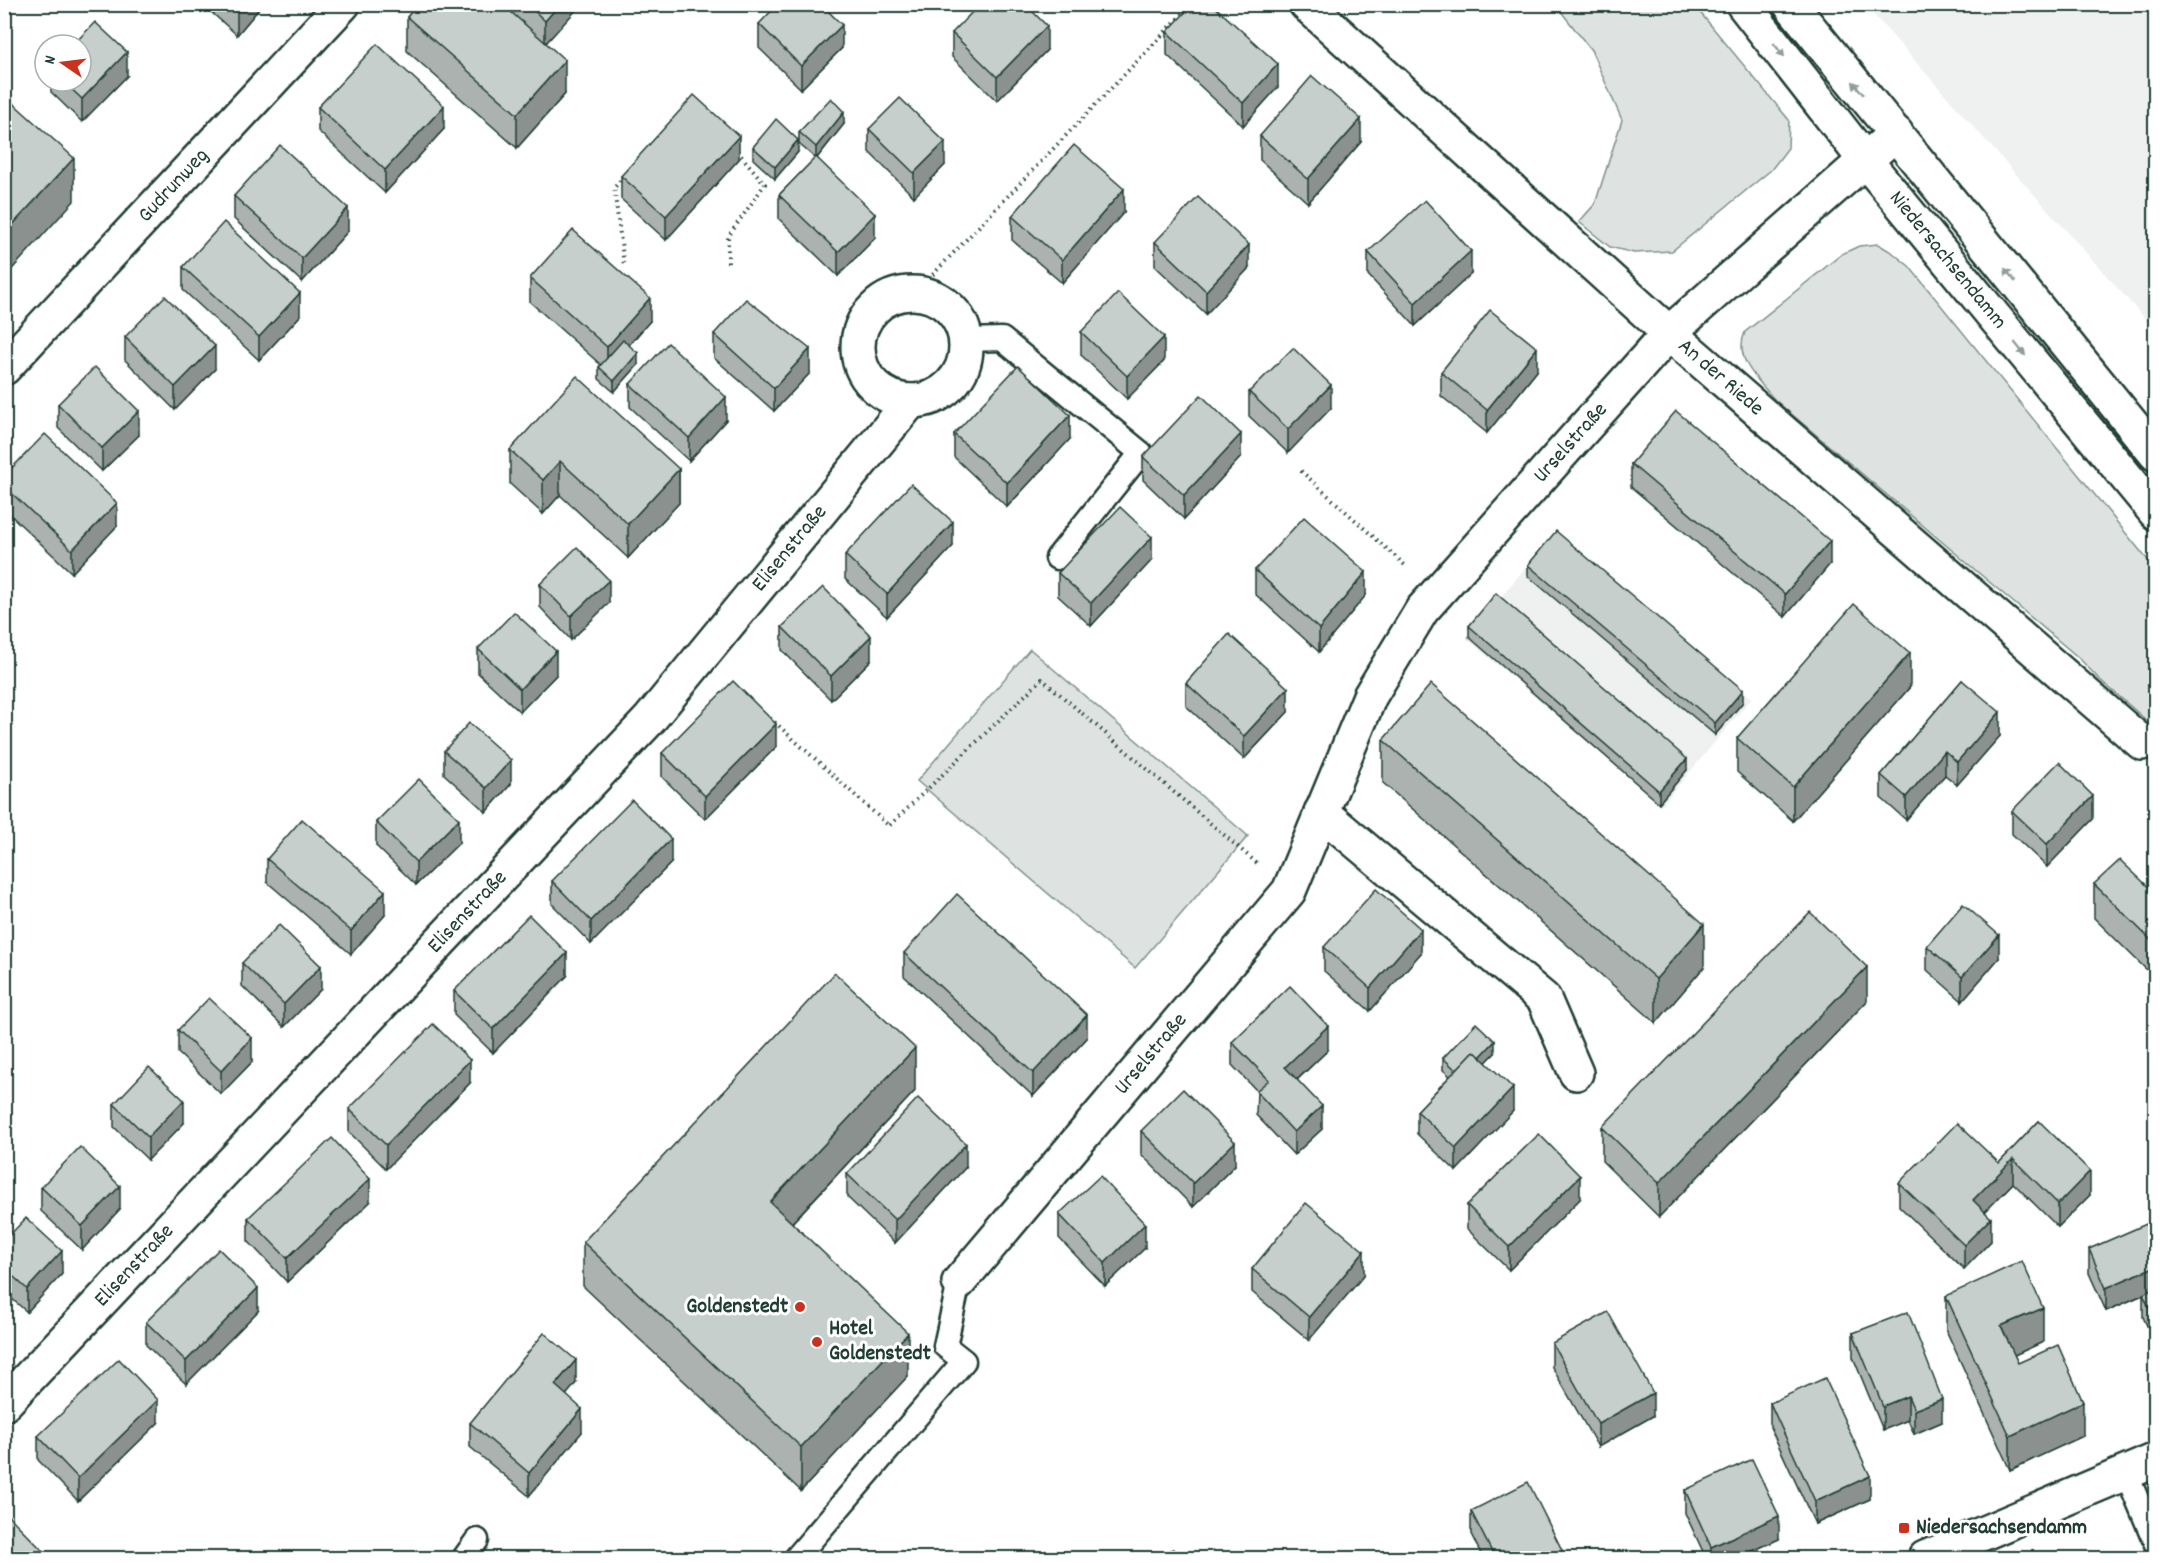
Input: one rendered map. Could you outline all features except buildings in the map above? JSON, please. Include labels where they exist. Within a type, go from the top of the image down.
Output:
[{"type":"street","name":"Gudrunweg","points":[[4,368],[343,4]]},
{"type":"street","name":"An der Riede","points":[[1306,4],[1669,333],[2142,743]]},
{"type":"street","name":"Niedersachsendamm","points":[[1743,4],[1865,160],[2156,513]]},
{"type":"street","name":"Niedersachsendamm","points":[[1790,4],[2156,454]]},
{"type":"street","name":"Urselstraße","points":[[959,1282],[1289,891],[1370,696],[1422,610],[1669,333],[1896,134]]},
{"type":"street","points":[[916,292],[937,298],[952,310],[961,322],[967,340],[963,367],[946,390],[930,399],[911,401],[894,398],[877,389],[868,379],[860,362],[858,343],[866,318],[878,304],[897,294],[916,292]]},
{"type":"street","name":"Elisenstraße","points":[[4,1404],[650,719],[911,401]]},
{"type":"street","points":[[1321,812],[1544,999],[1576,1073]]},
{"type":"street","points":[[1925,1558],[2156,1460]]},
{"type":"lane","points":[[967,340],[1002,339],[1141,453],[1057,558]]},
{"type":"lane","points":[[796,1558],[964,1361],[945,1346],[959,1282]]},
{"type":"lane","points":[[2126,1473],[2156,1544]]},
{"type":"path","points":[[916,292],[1192,4]]},
{"type":"path","points":[[728,263],[728,237],[765,184],[733,147]]},
{"type":"path","points":[[624,265],[614,188],[628,172]]},
{"type":"path","points":[[1301,471],[1436,593]]},
{"type":"path","points":[[769,718],[889,826],[1042,679],[1289,891]]},
{"type":"shaded area","points":[[1556,5],[1694,5],[1789,120],[1788,148],[1771,170],[1672,251],[1634,253],[1610,247],[1579,222],[1595,204],[1622,120],[1591,50]]},
{"type":"shaded area","points":[[1865,5],[2155,5],[2155,330]]},
{"type":"shaded area","points":[[1878,244],[1909,266],[2155,569],[2156,724],[2153,726],[2098,678],[2080,659],[1775,400],[1750,369],[1742,351],[1745,332],[1842,254],[1859,246]]},
{"type":"shaded area","points":[[2118,426],[2155,467],[2155,490],[2110,433]]},
{"type":"shaded area","points":[[1556,532],[1752,698],[1662,805],[1466,638]]},
{"type":"shaded area","points":[[1030,649],[1248,836],[1135,968],[917,781]]},
{"type":"place","name":"Goldenstedt","points":[[800,1307]]},
{"type":"place","name":"Hotel Goldenstedt","points":[[817,1342]]},
{"type":"place","name":"Niedersachsendamm","points":[[1904,1528]]}]
